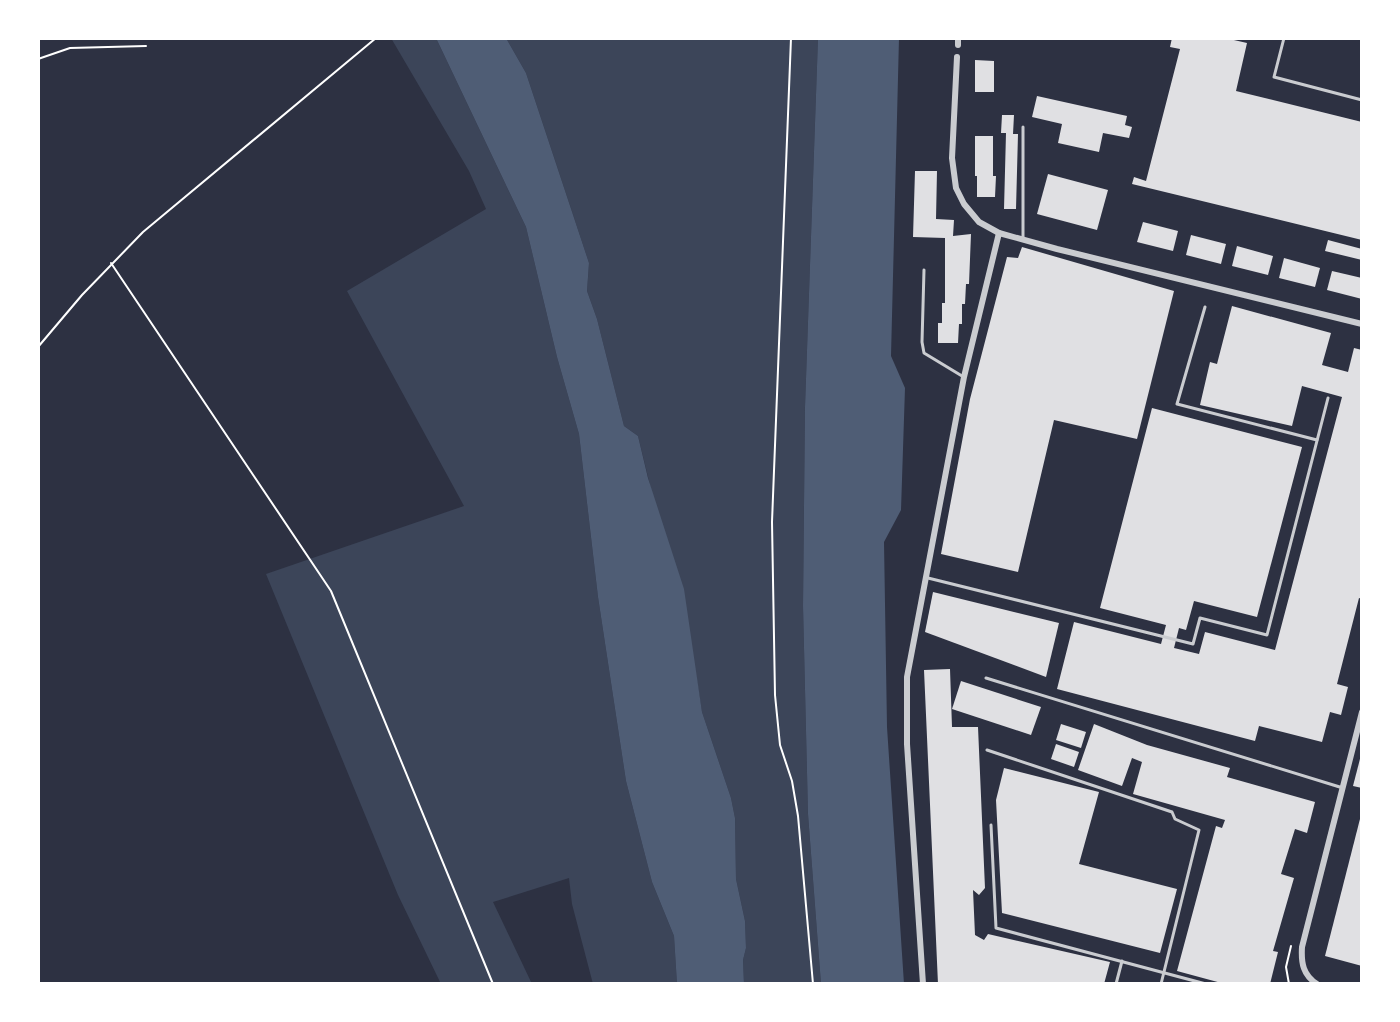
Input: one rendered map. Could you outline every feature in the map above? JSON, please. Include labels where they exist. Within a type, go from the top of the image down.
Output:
[{"type":"street","points":[[957,57],[952,158],[956,188],[979,222],[999,233],[1105,262],[1362,324]]},
{"type":"street","points":[[923,984],[907,759],[909,661],[964,377],[999,233]]},
{"type":"street","points":[[1317,984],[1304,971],[1302,947],[1362,712]]},
{"type":"lane","points":[[1284,38],[1274,77],[1362,100]]},
{"type":"lane","points":[[1023,127],[1023,240]]},
{"type":"lane","points":[[924,270],[924,353],[964,377]]},
{"type":"lane","points":[[1205,307],[1177,404],[1317,440]]},
{"type":"lane","points":[[924,577],[1193,644],[1200,618],[1267,635],[1328,398]]},
{"type":"lane","points":[[986,678],[1343,788]]},
{"type":"lane","points":[[987,750],[1172,812],[1175,819],[1199,830],[1161,984]]},
{"type":"lane","points":[[991,825],[996,928],[1206,984]]},
{"type":"lane","points":[[1116,984],[1122,961]]},
{"type":"path","points":[[38,347],[111,263],[143,232],[376,38]]},
{"type":"path","points":[[791,38],[772,522],[772,593],[777,730],[792,781],[798,816],[813,984]]},
{"type":"path","points":[[38,59],[70,48],[146,46]]},
{"type":"path","points":[[111,263],[331,591],[493,984]]},
{"type":"shaded area","points":[[391,38],[436,38],[526,227],[579,434],[598,597],[626,781],[652,882],[674,936],[677,984],[593,984],[572,904],[569,878],[493,902],[532,984],[441,984],[398,895],[266,574],[464,506],[347,291],[486,209],[469,171]]},
{"type":"shaded area","points":[[436,38],[506,38],[526,73],[589,263],[587,291],[624,426],[638,436],[648,478],[684,589],[702,712],[731,798],[735,818],[736,879],[745,921],[744,984],[677,984],[674,936],[652,882],[626,781],[598,597],[579,434],[526,227]]},
{"type":"shaded area","points":[[506,38],[818,38],[805,407],[803,606],[808,814],[821,984],[744,984],[745,921],[736,879],[735,818],[731,798],[702,712],[695,669],[638,436],[624,426],[587,291],[589,263],[526,73]]},
{"type":"shaded area","points":[[818,38],[899,38],[891,356],[905,388],[901,510],[884,542],[887,727],[904,984],[821,984],[808,814],[803,606],[805,407]]},
{"type":"building","points":[[1172,38],[1225,38],[1247,43],[1236,91],[1362,122],[1362,240],[1132,184],[1134,177],[1146,181],[1180,49],[1170,47]]},
{"type":"building","points":[[975,60],[994,61],[994,92],[975,92]]},
{"type":"building","points":[[1037,96],[1127,116],[1125,125],[1132,127],[1129,138],[1103,133],[1099,152],[1058,143],[1062,124],[1032,117]]},
{"type":"building","points":[[1002,115],[1014,115],[1013,134],[1018,134],[1016,209],[1004,209],[1006,133],[1001,133]]},
{"type":"building","points":[[975,136],[993,136],[995,197],[977,197]]},
{"type":"building","points":[[915,171],[937,171],[936,219],[954,220],[953,236],[971,234],[969,284],[966,284],[965,304],[962,304],[958,343],[938,343],[938,323],[942,323],[942,303],[945,303],[945,238],[913,237]]},
{"type":"building","points":[[1048,174],[1108,190],[1097,230],[1037,214]]},
{"type":"building","points":[[1143,222],[1178,231],[1173,251],[1137,242]]},
{"type":"building","points":[[1191,235],[1226,244],[1221,264],[1186,255]]},
{"type":"building","points":[[1328,240],[1362,249],[1362,260],[1325,251]]},
{"type":"building","points":[[1237,246],[1273,256],[1268,275],[1232,266]]},
{"type":"building","points":[[1022,247],[1174,291],[1137,439],[1054,420],[1018,572],[941,554],[970,399],[1007,257],[1018,258]]},
{"type":"building","points":[[1284,258],[1320,268],[1315,287],[1279,278]]},
{"type":"building","points":[[1332,271],[1362,278],[1362,299],[1327,290]]},
{"type":"building","points":[[1232,306],[1331,333],[1322,365],[1348,372],[1354,348],[1362,350],[1362,599],[1359,598],[1337,684],[1348,687],[1341,715],[1330,712],[1322,742],[1259,726],[1255,741],[1057,689],[1074,622],[1161,644],[1166,625],[1100,608],[1152,408],[1302,447],[1257,617],[1194,601],[1186,630],[1179,628],[1174,648],[1199,654],[1205,632],[1275,650],[1342,397],[1302,386],[1292,426],[1200,405],[1210,362],[1217,364]]},
{"type":"building","points":[[933,592],[1059,623],[1046,677],[925,632]]},
{"type":"building","points":[[950,669],[952,727],[978,727],[985,888],[979,895],[973,890],[975,935],[984,940],[988,934],[1110,962],[1104,984],[938,984],[924,670]]},
{"type":"building","points":[[961,681],[1041,707],[1031,735],[952,709]]},
{"type":"building","points":[[1061,724],[1086,732],[1081,748],[1056,740]]},
{"type":"building","points":[[1094,724],[1147,745],[1230,768],[1227,777],[1315,802],[1307,833],[1295,829],[1281,874],[1294,878],[1273,951],[1278,952],[1270,984],[1225,984],[1177,971],[1216,826],[1222,828],[1225,820],[1133,794],[1142,762],[1132,758],[1122,786],[1078,770]]},
{"type":"building","points":[[1056,744],[1079,752],[1074,767],[1051,759]]},
{"type":"building","points":[[1362,755],[1362,788],[1353,786]]},
{"type":"building","points":[[1004,768],[1099,792],[1079,864],[1177,889],[1160,953],[1002,913],[996,800]]},
{"type":"building","points":[[1362,815],[1362,966],[1325,956]]}]
